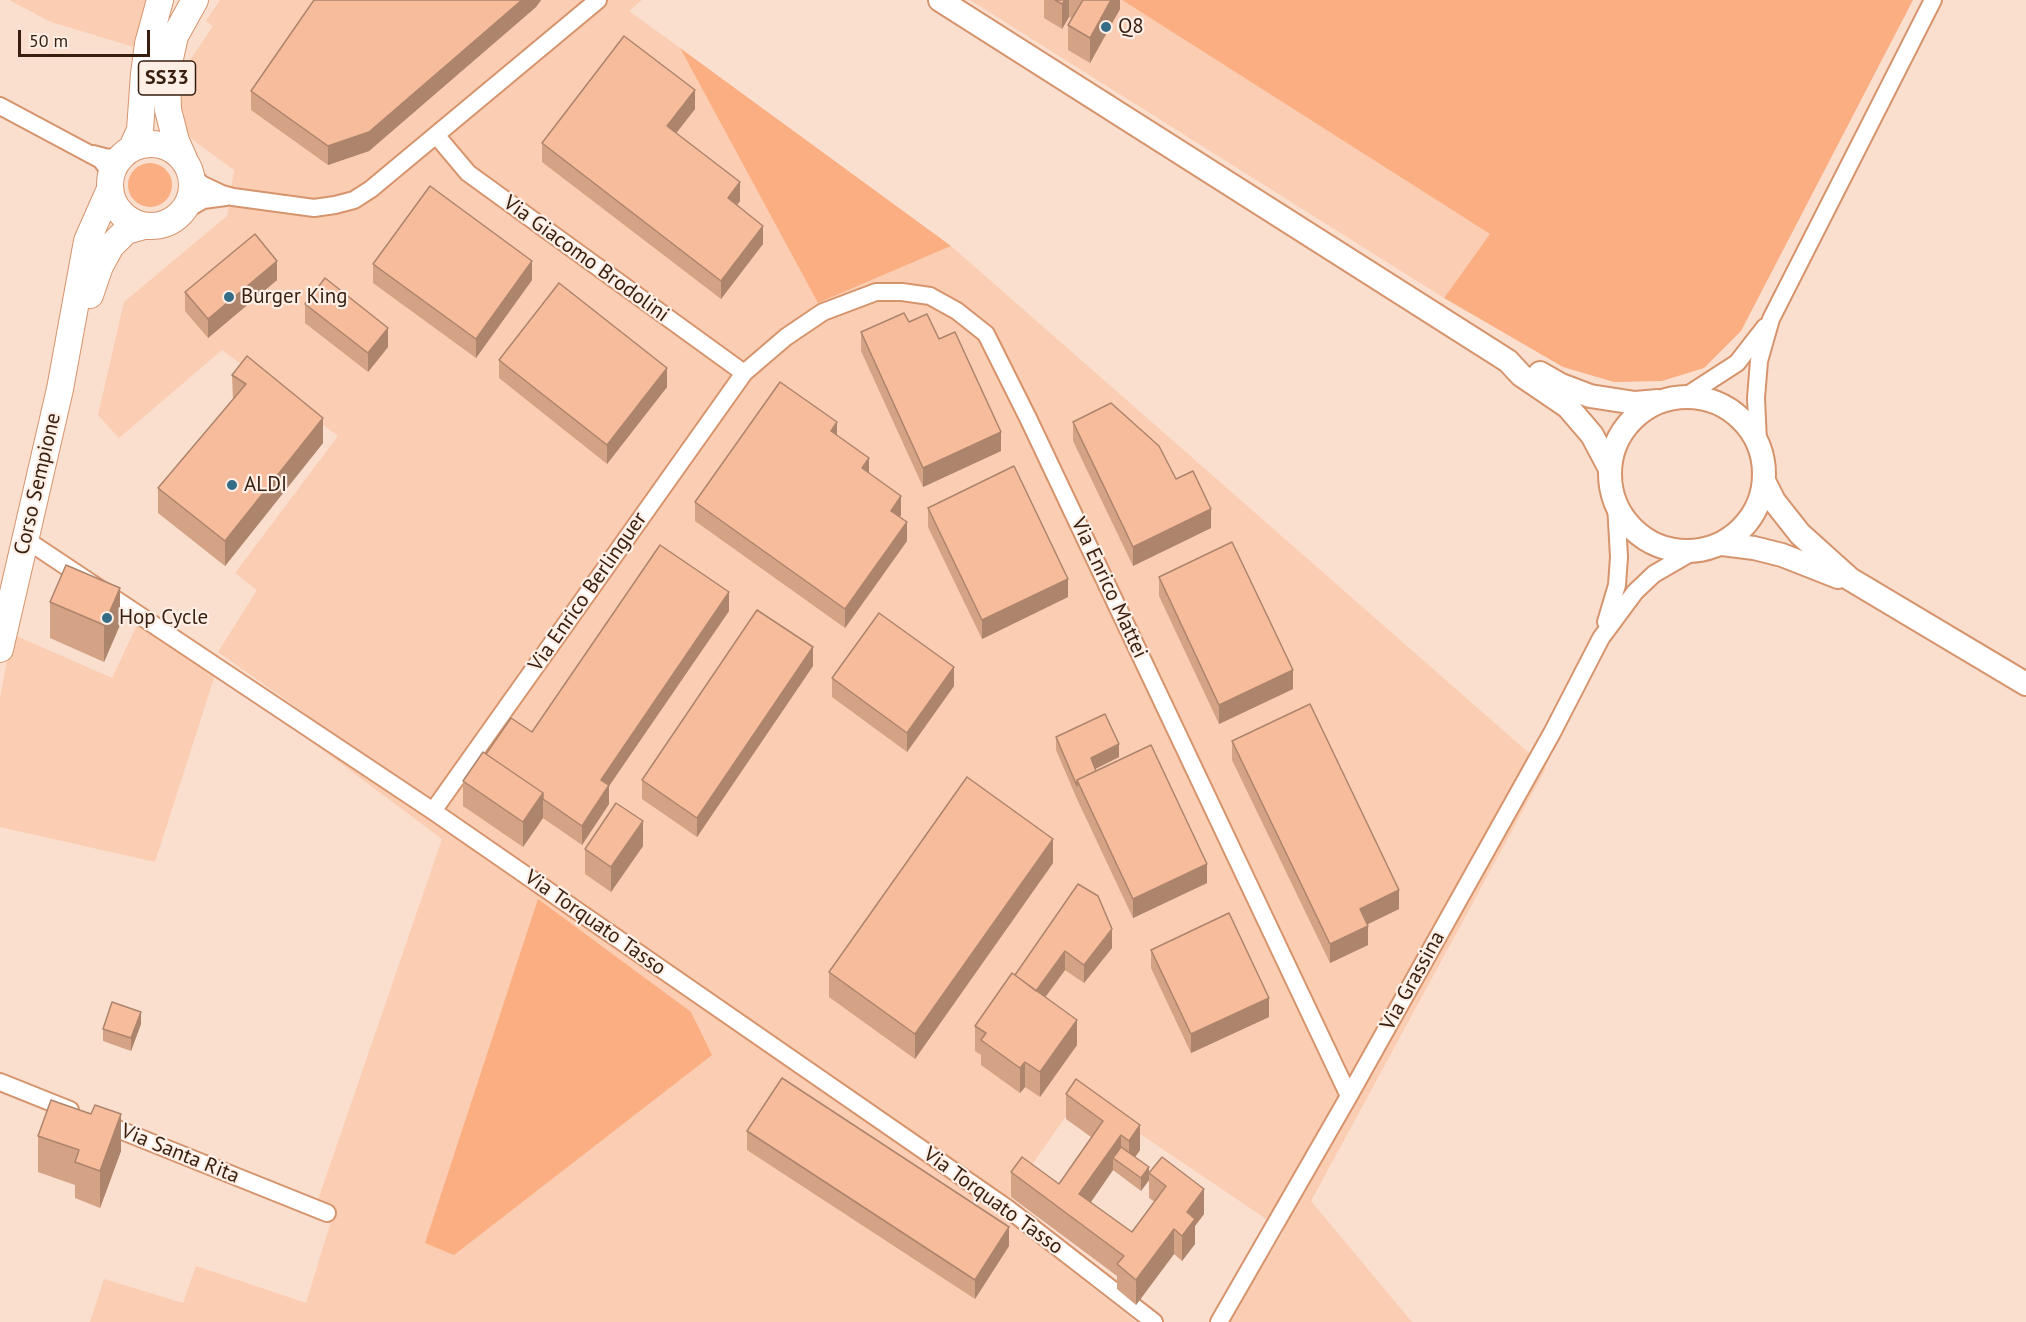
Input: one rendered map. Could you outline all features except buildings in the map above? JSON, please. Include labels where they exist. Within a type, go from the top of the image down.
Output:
[{"type":"main road","name":"SS33","points":[[126,152],[140,130],[141,98],[146,64],[160,0]]},
{"type":"main road","name":"SS33","points":[[187,166],[176,141],[168,110],[167,72],[175,36],[195,0]]},
{"type":"main road","points":[[940,0],[1508,361],[1590,396],[1635,403],[1686,396],[1708,399],[1729,408],[1750,428],[1758,442],[1765,468],[1765,483],[1759,505],[1744,528],[1722,544],[1692,552],[1665,548],[1649,542],[1624,519],[1616,504],[1610,470],[1615,447],[1628,424],[1639,413],[1661,401]]},
{"type":"main road","points":[[146,143],[160,144],[173,150],[187,166],[193,186],[190,199],[184,211],[174,220],[162,225],[144,225],[124,217],[116,207],[110,185],[113,168],[126,152],[146,143]]},
{"type":"main road","name":"Corso Sempione","points":[[0,649],[60,389],[87,241],[110,185]]},
{"type":"main road","name":"Corso Sempione","points":[[60,389],[105,254],[126,231],[144,225]]},
{"type":"main road","points":[[1508,361],[1521,375],[1568,407],[1592,435],[1610,470]]},
{"type":"main road","points":[[1765,483],[1774,501],[1800,534],[1850,579],[2026,684]]},
{"type":"main road","points":[[1722,544],[1754,548],[1782,555],[1835,576],[1850,579]]},
{"type":"street","points":[[575,18],[589,0]]},
{"type":"street","points":[[184,211],[203,200],[222,196],[314,208],[354,200],[371,189],[598,0]]},
{"type":"street","points":[[1758,442],[1756,398],[1759,361],[1771,319],[1932,0]]},
{"type":"street","points":[[0,106],[92,154],[105,164],[109,172],[110,185]]},
{"type":"street","name":"Via Giacomo Brodolini","points":[[436,135],[468,173],[744,374]]},
{"type":"street","points":[[92,154],[108,159],[126,152]]},
{"type":"street","points":[[187,166],[201,184],[233,197]]},
{"type":"street","name":"Via Enrico Mattei","points":[[744,374],[786,337],[823,312],[876,292],[902,292],[930,296],[957,311],[986,334],[1349,1096]]},
{"type":"street","points":[[1686,396],[1737,363],[1771,319]]},
{"type":"street","name":"Via Enrico Berlinguer","points":[[433,811],[744,374]]},
{"type":"street","name":"Via Grassina","points":[[1601,638],[1617,585],[1619,557],[1616,504]]},
{"type":"street","name":"Via Torquato Tasso","points":[[25,539],[433,811],[1007,1208],[1154,1322]]},
{"type":"street","name":"Via Grassina","points":[[1219,1322],[1349,1096],[1546,743],[1601,638],[1635,592],[1654,574],[1692,552]]},
{"type":"street","name":"Via Santa Rita","points":[[0,1082],[327,1213]]},
{"type":"shaded area","points":[[9,0],[148,0],[134,47],[51,22]]},
{"type":"shaded area","points":[[220,0],[642,0],[629,11],[680,48],[818,303],[951,246],[1546,768],[1311,1201],[1412,1322],[1227,1322],[1284,1231],[1084,1096],[1078,1099],[1005,1203],[1004,1218],[1136,1322],[90,1322],[104,1279],[183,1303],[196,1266],[306,1303],[335,1208],[318,1200],[442,839],[300,733],[306,714],[218,652],[257,590],[235,573],[338,436],[222,350],[119,438],[98,415],[124,302],[227,216],[234,170],[193,140],[183,128],[180,119],[178,78],[213,26],[206,21]]},
{"type":"shaded area","points":[[970,0],[1122,0],[1490,234],[1444,298]]},
{"type":"shaded area","points":[[1122,0],[1913,0],[1741,331],[1704,368],[1662,381],[1614,382],[1563,367],[1444,298],[1490,234]]},
{"type":"shaded area","points":[[680,48],[951,246],[818,303]]},
{"type":"shaded area","points":[[150,163],[159,164],[166,169],[171,176],[171,194],[166,201],[159,206],[150,207],[141,206],[134,201],[129,194],[128,185],[129,176],[134,169],[141,164]]},
{"type":"shaded area","points":[[137,625],[215,675],[155,862],[0,827],[0,698],[12,634],[112,678]]},
{"type":"shaded area","points":[[538,899],[691,1012],[712,1055],[454,1255],[425,1243]]},
{"type":"place","name":"Q8","points":[[1106,27]]},
{"type":"place","name":"Burger King","points":[[229,297]]},
{"type":"place","name":"ALDI","points":[[232,485]]},
{"type":"place","name":"Hop Cycle","points":[[107,618]]}]
